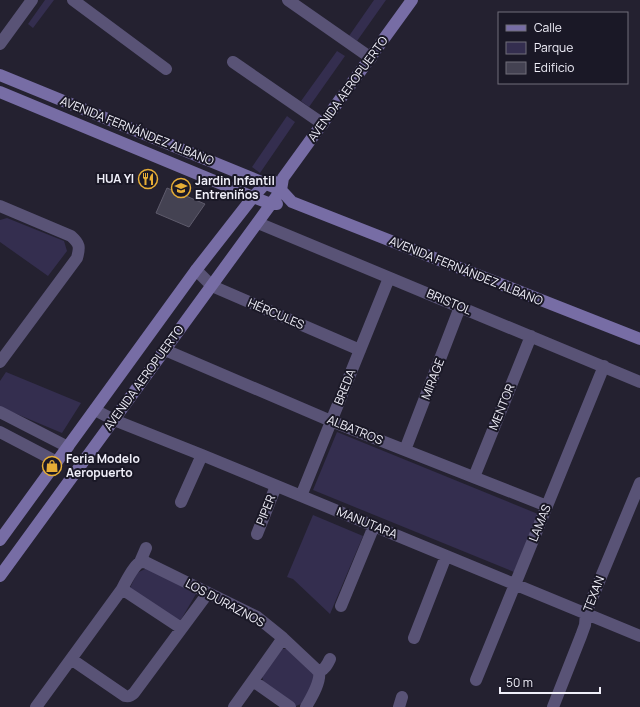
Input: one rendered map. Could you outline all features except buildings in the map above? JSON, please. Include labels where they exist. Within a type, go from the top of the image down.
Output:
[{"type":"street","points":[[0,44],[32,0]]},
{"type":"street","points":[[73,0],[166,69]]},
{"type":"street","points":[[288,0],[371,58]]},
{"type":"street","name":"AVENIDA AEROPUERTO","points":[[0,576],[258,223],[282,184],[323,124],[412,0]]},
{"type":"street","points":[[234,62],[323,124]]},
{"type":"street","name":"AVENIDA FERNÁNDEZ ALBANO","points":[[0,76],[266,183],[282,184],[292,202]]},
{"type":"street","name":"AVENIDA FERNÁNDEZ ALBANO","points":[[0,92],[271,204],[292,202],[640,339]]},
{"type":"street","name":"AVENIDA AEROPUERTO","points":[[0,540],[196,270],[253,197],[266,183]]},
{"type":"street","points":[[0,207],[71,236],[76,240],[80,249],[77,258],[0,362]]},
{"type":"street","name":"BRISTOL","points":[[258,223],[640,382]]},
{"type":"street","name":"HÉRCULES","points":[[196,270],[212,286],[360,350]]},
{"type":"street","name":"BREDA","points":[[301,496],[389,278]]},
{"type":"street","name":"MIRAGE","points":[[405,450],[460,307]]},
{"type":"street","name":"MENTOR","points":[[474,477],[531,336]]},
{"type":"street","name":"ALBATROS","points":[[165,350],[332,421],[547,506]]},
{"type":"street","name":"LAMAS","points":[[476,680],[604,366]]},
{"type":"street","name":"MANUTARA","points":[[95,410],[114,420],[640,636]]},
{"type":"street","points":[[0,412],[68,447]]},
{"type":"street","points":[[0,432],[57,462]]},
{"type":"street","points":[[181,502],[202,455]]},
{"type":"street","name":"TEXAN","points":[[553,707],[583,631],[586,613],[640,483]]},
{"type":"street","name":"PIPER","points":[[257,534],[276,486]]},
{"type":"street","points":[[341,606],[374,526]]},
{"type":"street","points":[[36,707],[122,589],[124,583],[136,565],[140,562],[146,548]]},
{"type":"street","points":[[414,638],[446,556]]},
{"type":"street","name":"LOS DURAZNOS","points":[[140,562],[145,562],[257,617],[283,638],[318,672]]},
{"type":"street","points":[[122,589],[181,628]]},
{"type":"street","points":[[71,659],[125,696],[131,696],[208,593]]},
{"type":"street","points":[[234,707],[283,638]]},
{"type":"street","points":[[306,707],[318,681],[318,672],[326,667],[330,659]]},
{"type":"street","points":[[253,681],[290,707]]},
{"type":"green space","points":[[45,0],[54,0],[33,28],[28,24]]},
{"type":"green space","points":[[374,0],[386,0],[357,41],[349,36]]},
{"type":"green space","points":[[337,51],[345,56],[309,107],[301,101]]},
{"type":"green space","points":[[287,116],[295,122],[260,173],[252,167]]},
{"type":"green space","points":[[7,218],[64,241],[67,251],[48,276],[0,242],[0,220]]},
{"type":"green space","points":[[6,372],[81,403],[62,433],[0,407],[0,381]]},
{"type":"green space","points":[[337,432],[538,514],[514,572],[313,490]]},
{"type":"green space","points":[[313,515],[363,536],[330,614],[293,579],[287,577]]},
{"type":"green space","points":[[145,569],[151,569],[196,594],[179,623],[130,588],[137,573]]},
{"type":"green space","points":[[280,649],[290,649],[313,671],[314,680],[303,703],[294,707],[264,684],[261,672]]},
{"type":"place","name":"HUA YI","points":[[148,179]]},
{"type":"place","name":"Jardin Infantil Entreniños","points":[[181,188]]},
{"type":"place","name":"Feria Modelo Aeropuerto","points":[[52,466]]}]
